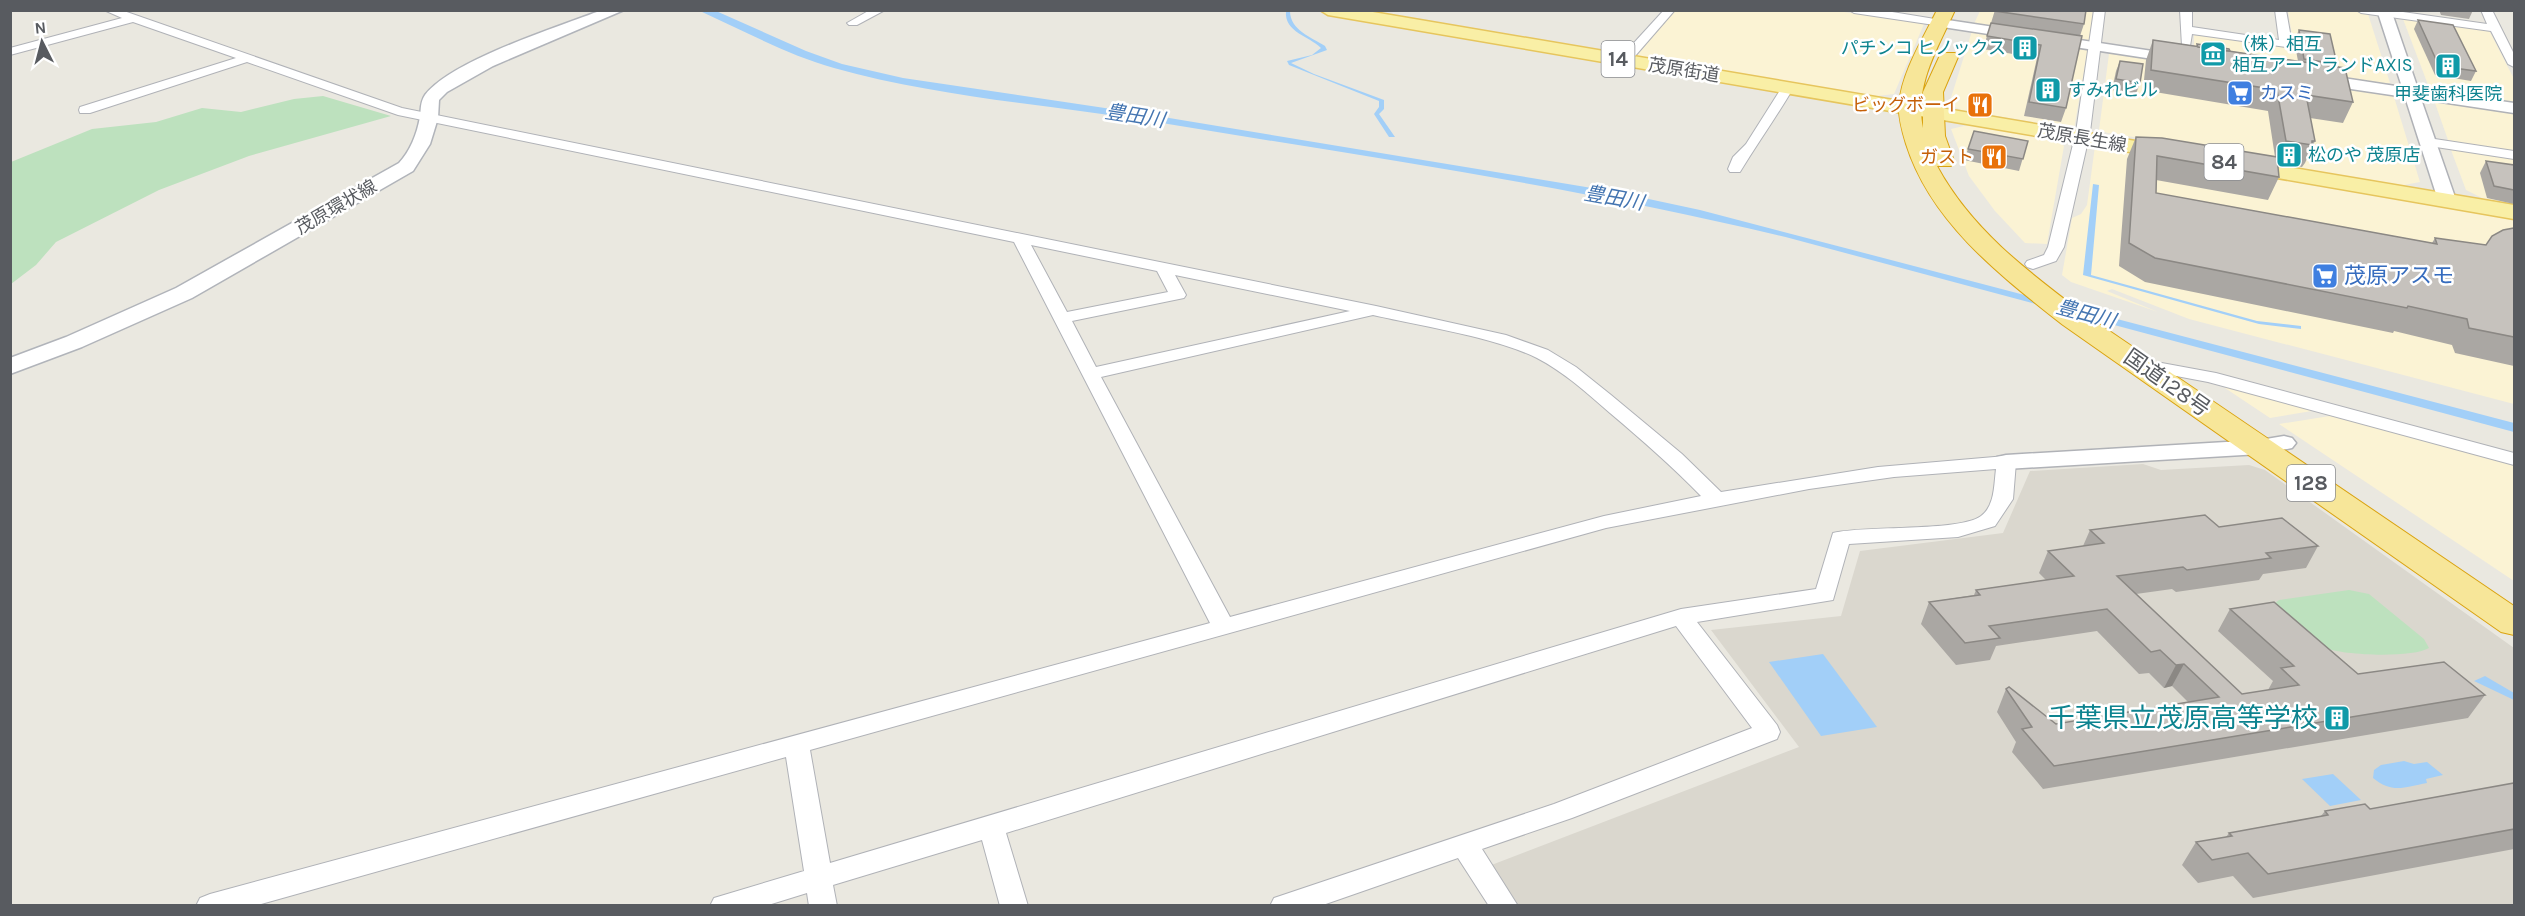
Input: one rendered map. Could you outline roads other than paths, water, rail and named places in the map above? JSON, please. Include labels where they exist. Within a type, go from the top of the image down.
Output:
[{"type":"highway","name":"国道128号","points":[[1921,109],[1912,89],[1943,17]]},
{"type":"highway","name":"国道128号","points":[[1963,18],[1933,92],[1921,109],[1917,146],[1936,185],[1965,223],[2024,268],[2108,343],[2156,363]]},
{"type":"highway","name":"国道128号","points":[[2024,268],[2059,286],[2156,363],[2272,445],[2514,623]]},
{"type":"highway","name":"国道128号","points":[[2272,445],[2514,599]]},
{"type":"main road","name":"茂原環状線","points":[[10,367],[74,342],[184,292],[406,167],[416,158],[429,118],[431,99],[444,86],[508,52],[617,10]]},
{"type":"main road","name":"茂原街道","points":[[1328,10],[1921,109]]},
{"type":"main road","name":"茂原長生線","points":[[1921,109],[2188,156]]},
{"type":"main road","name":"84","points":[[2223,162],[2514,212]]},
{"type":"street","points":[[109,10],[398,111],[1376,311],[1500,339],[1542,354],[1570,371],[1675,458],[1716,499]]},
{"type":"street","points":[[853,23],[880,10]]},
{"type":"street","points":[[1624,60],[1670,10]]},
{"type":"street","points":[[1854,10],[1963,18],[2095,46],[2192,61],[2186,30],[2186,10]]},
{"type":"street","points":[[2024,268],[2050,258],[2056,247],[2082,138],[2100,10]]},
{"type":"street","points":[[2186,30],[2286,44],[2280,10]]},
{"type":"street","points":[[2361,10],[2495,28]]},
{"type":"street","points":[[2486,10],[2514,64]]},
{"type":"street","points":[[2384,12],[2447,200]]},
{"type":"street","points":[[10,52],[133,19]]},
{"type":"street","points":[[85,110],[249,58]]},
{"type":"street","points":[[2301,77],[2514,108]]},
{"type":"street","points":[[1735,169],[1788,87]]},
{"type":"street","points":[[2428,142],[2514,155]]},
{"type":"street","points":[[1020,239],[1223,626]]},
{"type":"street","points":[[1062,318],[1178,295],[1163,268]]},
{"type":"street","points":[[1091,374],[1376,311]]},
{"type":"street","points":[[2156,363],[2514,459]]},
{"type":"street","points":[[210,906],[1604,522],[1716,499],[1881,472],[2272,445]]},
{"type":"street","points":[[724,906],[1681,617],[1826,595],[1840,538],[1958,530],[1988,520],[2003,499],[2006,462]]},
{"type":"street","points":[[1284,906],[1563,811],[1768,732],[1681,617]]},
{"type":"street","points":[[797,745],[823,906]]},
{"type":"street","points":[[991,827],[1014,906]]},
{"type":"street","points":[[1464,844],[1504,906]]},
{"type":"water","name":"豊田川","points":[[700,11],[716,11],[806,51],[842,64],[903,78],[1145,114],[1616,192],[1700,210],[2514,423],[2514,432],[1793,239],[1715,221],[1479,175],[1162,123],[956,94],[874,78],[834,68],[800,56]]},
{"type":"water","points":[[1286,11],[1290,11],[1297,28],[1325,46],[1327,50],[1291,63],[1384,100],[1384,109],[1379,114],[1395,137],[1389,137],[1374,114],[1379,107],[1379,101],[1289,65],[1287,61],[1312,55],[1321,48],[1293,29],[1286,18]]},
{"type":"water","points":[[2093,184],[2099,185],[2091,275],[2257,321],[2301,326],[2301,329],[2259,324],[2083,275]]},
{"type":"water","points":[[1823,654],[1877,727],[1821,736],[1769,662]]},
{"type":"water","points":[[2485,676],[2514,693],[2514,700],[2474,681]]},
{"type":"water","points":[[2404,761],[2414,764],[2427,762],[2443,775],[2426,779],[2427,783],[2399,788],[2386,786],[2373,778],[2374,770],[2381,765]]},
{"type":"water","points":[[2333,774],[2361,800],[2330,806],[2302,779]]},
{"type":"place","name":"パチンコ ヒノックス","points":[[2025,48]]},
{"type":"place","name":"（株）相互 相互アートランドAXIS","points":[[2213,54]]},
{"type":"place","name":"甲斐歯科医院","points":[[2448,66]]},
{"type":"place","name":"すみれビル","points":[[2048,90]]},
{"type":"place","name":"カスミ","points":[[2240,93]]},
{"type":"place","name":"ビッグボーイ","points":[[1980,105]]},
{"type":"place","name":"松のや 茂原店","points":[[2289,155]]},
{"type":"place","name":"ガスト","points":[[1994,157]]},
{"type":"place","name":"茂原アスモ","points":[[2325,276]]},
{"type":"place","name":"千葉県立茂原高等学校","points":[[2337,718]]}]
